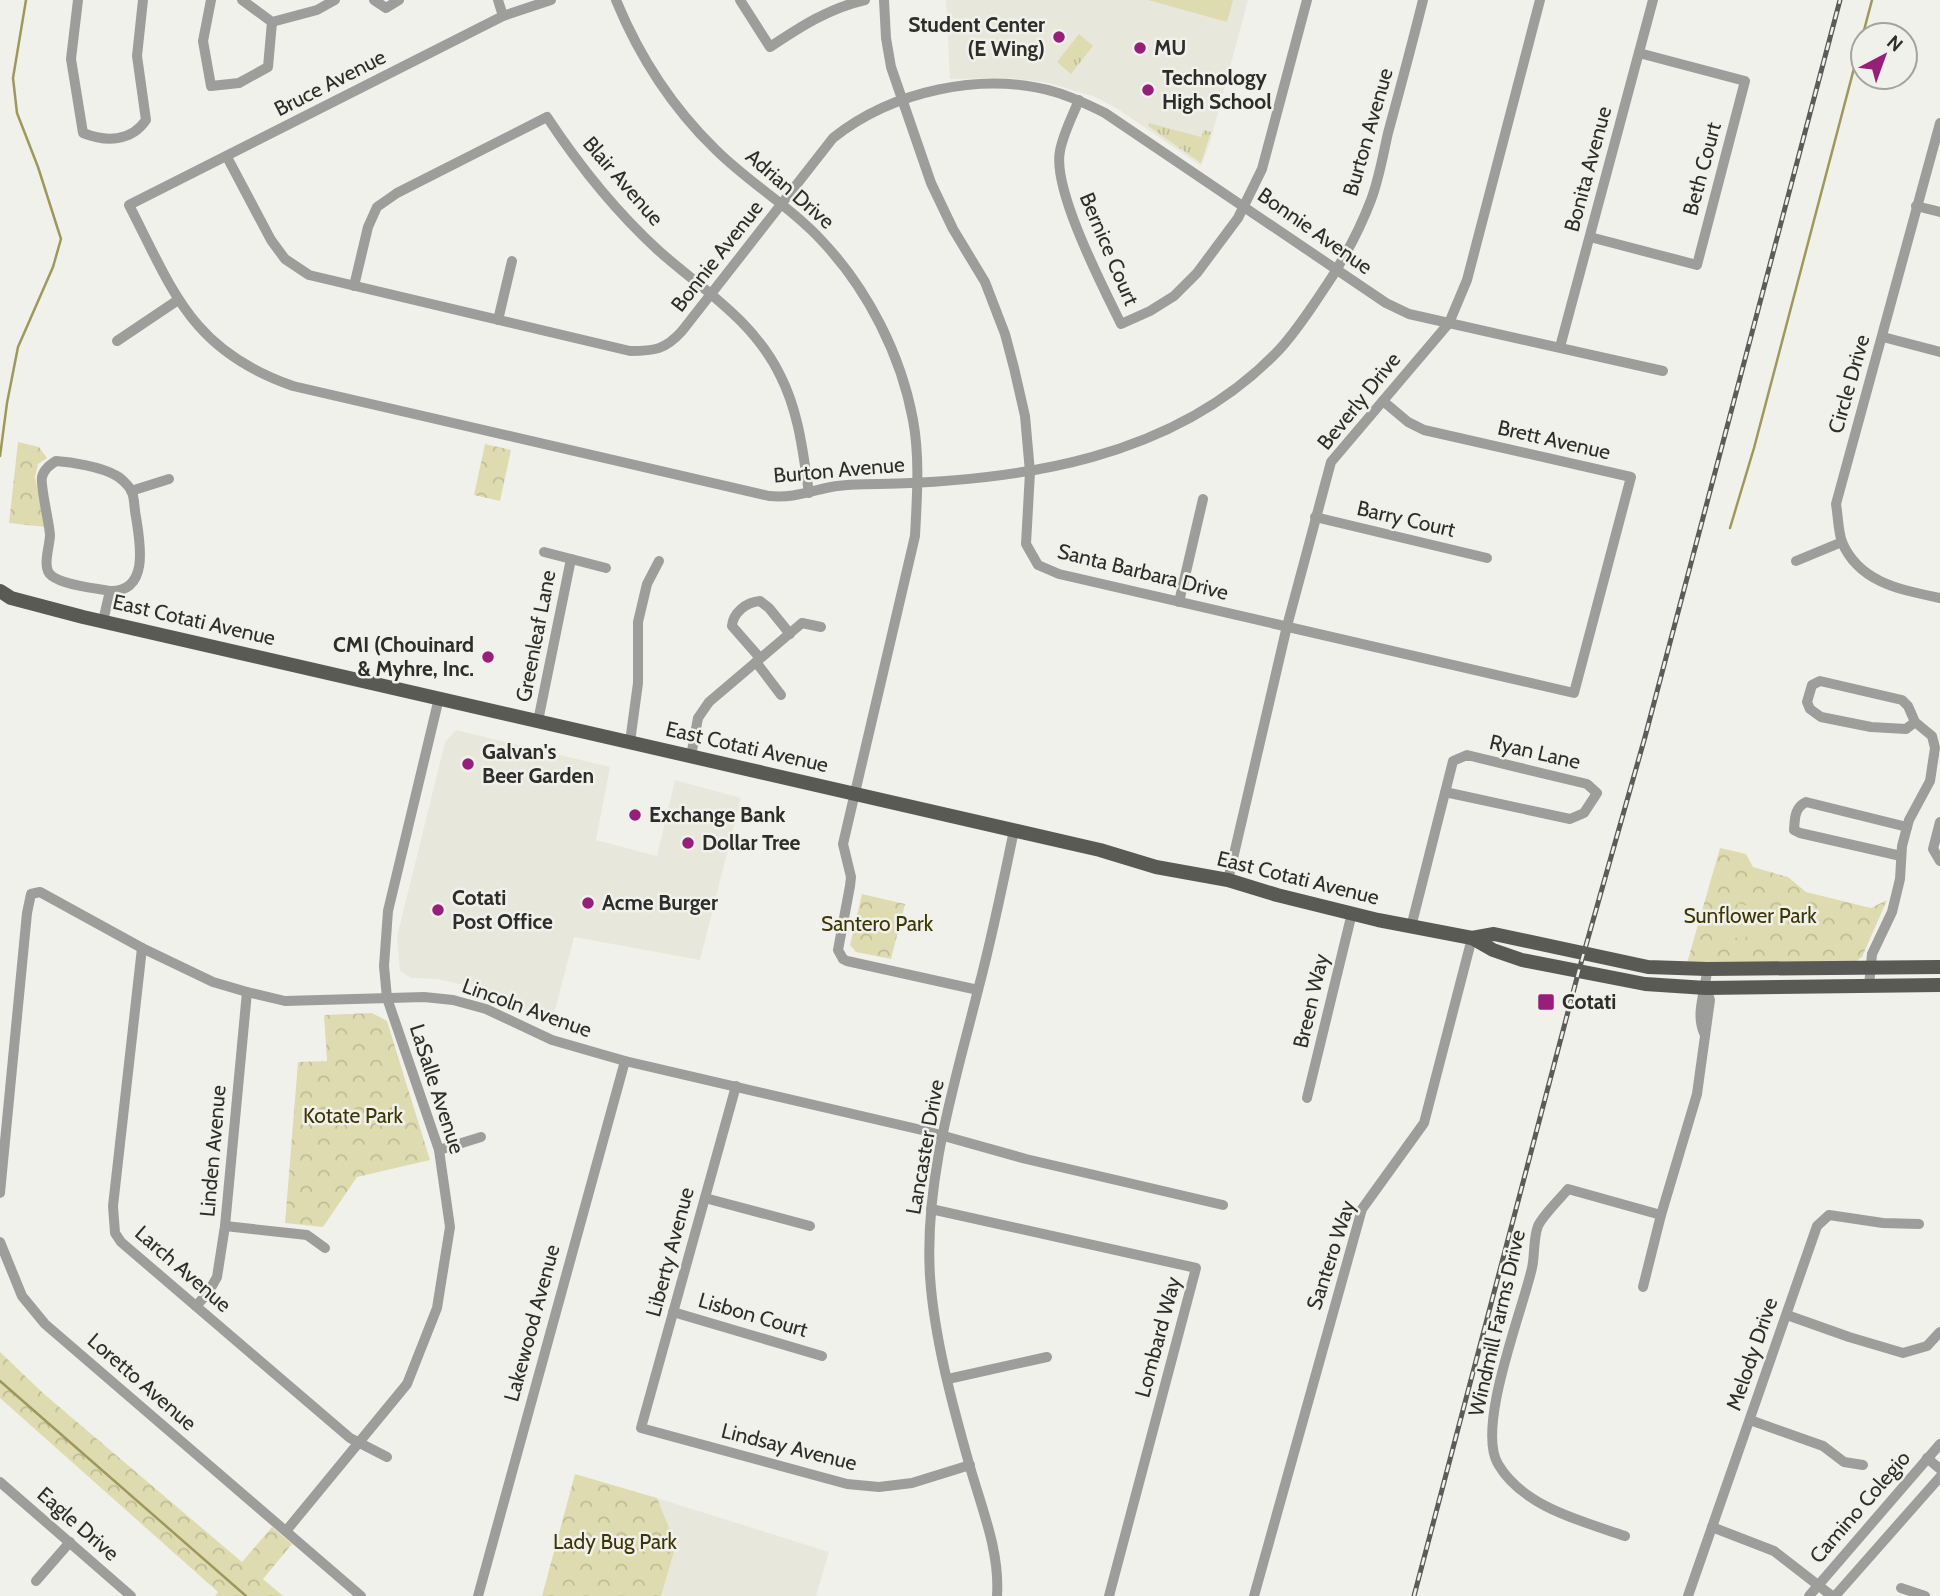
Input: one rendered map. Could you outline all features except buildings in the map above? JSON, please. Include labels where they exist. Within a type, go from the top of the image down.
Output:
[{"type":"main road","name":"East Cotati Avenue","points":[[4,597],[1100,850],[1157,867],[1228,880],[1277,895],[1411,927],[1472,938],[1493,950],[1522,960],[1645,984],[1706,988],[1940,985]]},
{"type":"main road","name":"East Cotati Avenue","points":[[1472,938],[1494,934],[1631,965],[1707,970],[1940,967]]},
{"type":"street","points":[[78,0],[71,59],[83,133],[98,139],[127,136],[141,128],[146,120],[137,56],[143,0]]},
{"type":"street","points":[[211,0],[203,41],[211,86],[239,83],[268,67],[272,22]]},
{"type":"street","points":[[242,0],[272,22]]},
{"type":"street","points":[[272,22],[317,10],[335,0]]},
{"type":"street","points":[[374,0],[386,8],[399,0]]},
{"type":"street","points":[[498,0],[503,16]]},
{"type":"street","name":"Bruce Avenue","points":[[129,205],[503,16],[551,0]]},
{"type":"street","name":"Adrian Drive","points":[[616,0],[644,59],[680,110],[715,149],[824,243],[853,279],[879,322],[900,370],[913,420],[918,483],[915,536],[843,844],[851,877],[838,950],[843,959],[978,990]]},
{"type":"street","points":[[740,0],[770,47],[810,21],[845,4],[865,0]]},
{"type":"street","name":"Santa Barbara Drive","points":[[884,0],[891,67],[931,183],[985,282],[1005,334],[1025,416],[1031,499],[1026,544],[1038,565],[1059,574],[1574,692]]},
{"type":"street","points":[[1244,205],[1262,169],[1307,0]]},
{"type":"street","name":"Burton Avenue","points":[[129,205],[178,300],[201,330],[225,352],[249,368],[293,386],[769,496],[792,497],[832,487],[918,483],[1030,472],[1102,456],[1144,440],[1205,410],[1276,353],[1337,270],[1371,200],[1423,0]]},
{"type":"street","name":"Beverly Drive","points":[[1228,880],[1287,626],[1331,462],[1449,323],[1467,280],[1540,0]]},
{"type":"street","name":"Bonita Avenue","points":[[1560,347],[1653,0]]},
{"type":"street","name":"Beth Court","points":[[1590,237],[1696,265],[1745,81],[1639,52]]},
{"type":"street","name":"Bonnie Avenue","points":[[227,157],[271,240],[285,259],[309,275],[630,351],[651,351],[670,345],[834,138],[852,123],[902,100],[961,86],[1032,88],[1079,100],[1132,129],[1386,303],[1409,314],[1662,370]]},
{"type":"street","name":"Bernice Court","points":[[1079,100],[1060,152],[1059,175],[1072,213],[1121,324],[1174,296],[1217,248],[1244,205]]},
{"type":"street","name":"Blair Avenue","points":[[355,286],[368,227],[377,207],[397,193],[547,117],[582,169],[621,215],[660,252],[713,294],[752,333],[780,375],[797,418],[809,493]]},
{"type":"street","name":"Circle Drive","points":[[1940,124],[1836,504],[1842,542],[1863,572],[1892,587],[1940,598]]},
{"type":"street","points":[[1916,206],[1940,212]]},
{"type":"street","points":[[498,320],[512,261]]},
{"type":"street","points":[[117,341],[178,300]]},
{"type":"street","points":[[1883,337],[1940,352]]},
{"type":"street","name":"Brett Avenue","points":[[1383,401],[1408,422],[1424,429],[1630,477],[1574,692]]},
{"type":"street","points":[[56,461],[116,475],[131,491],[142,559],[130,585],[118,591],[110,591],[60,580],[49,573],[47,568],[50,537],[41,479],[56,461]]},
{"type":"street","points":[[131,491],[169,480]]},
{"type":"street","points":[[1179,602],[1203,499]]},
{"type":"street","name":"Barry Court","points":[[1315,517],[1487,558]]},
{"type":"street","points":[[1796,561],[1842,542]]},
{"type":"street","name":"Greenleaf Lane","points":[[544,552],[606,568]]},
{"type":"street","name":"Greenleaf Lane","points":[[538,721],[571,559]]},
{"type":"street","points":[[630,742],[638,683],[638,622],[643,597],[659,561]]},
{"type":"street","points":[[103,621],[110,591]]},
{"type":"street","points":[[781,695],[732,626],[733,619],[739,611],[754,601],[760,601],[790,634]]},
{"type":"street","points":[[691,756],[702,710],[802,623],[821,627]]},
{"type":"street","points":[[1869,986],[1872,954],[1892,912],[1900,879],[1907,827],[1930,781],[1935,748],[1932,736],[1915,722],[1908,706],[1895,697],[1820,681],[1812,685],[1809,691],[1807,702],[1810,709],[1821,717],[1871,727],[1906,729],[1915,722]]},
{"type":"street","name":"LaSalle Avenue","points":[[286,1531],[407,1384],[437,1308],[450,1227],[439,1150],[387,998],[384,966],[388,911],[439,698]]},
{"type":"street","name":"Ryan Lane","points":[[1411,927],[1453,761],[1467,755],[1587,784],[1597,793],[1584,813],[1570,819],[1446,792]]},
{"type":"street","points":[[1901,856],[1794,831],[1796,812],[1800,805],[1806,802],[1907,827]]},
{"type":"street","points":[[1940,822],[1933,849],[1940,861]]},
{"type":"street","name":"Lancaster Drive","points":[[997,1596],[998,1572],[990,1533],[948,1379],[933,1306],[930,1274],[931,1209],[942,1136],[1014,830]]},
{"type":"street","name":"Lincoln Avenue","points":[[0,1193],[31,894],[40,892],[142,948],[213,982],[247,992],[285,1002],[424,997],[453,1000],[485,1009],[552,1040],[625,1061],[1223,1205]]},
{"type":"street","name":"Breen Way","points":[[1307,1098],[1352,913]]},
{"type":"street","name":"Santero Way","points":[[1254,1596],[1362,1209],[1423,1123],[1472,938]]},
{"type":"street","name":"Larch Avenue","points":[[142,948],[112,1222],[115,1233],[121,1242],[359,1445],[387,1457]]},
{"type":"street","points":[[1643,1287],[1697,1094],[1710,1000],[1706,988],[1707,970]]},
{"type":"street","name":"Linden Avenue","points":[[196,1306],[217,1278],[225,1226],[247,992]]},
{"type":"street","name":"Lakewood Avenue","points":[[478,1596],[625,1061]]},
{"type":"street","name":"Liberty Avenue","points":[[641,1428],[736,1086]]},
{"type":"street","points":[[439,1150],[481,1137]]},
{"type":"street","name":"Windmill Farms Drive","points":[[1625,1536],[1554,1511],[1524,1493],[1498,1465],[1492,1447],[1494,1405],[1532,1267],[1538,1226],[1568,1189],[1661,1215]]},
{"type":"street","points":[[705,1198],[810,1226]]},
{"type":"street","name":"Lombard Way","points":[[931,1209],[1196,1268],[1109,1596]]},
{"type":"street","name":"Melody Drive","points":[[1688,1596],[1817,1226],[1829,1215],[1883,1223],[1919,1224]]},
{"type":"street","points":[[225,1226],[307,1235],[325,1248]]},
{"type":"street","name":"Loretto Avenue","points":[[0,1242],[22,1296],[45,1324],[286,1531]]},
{"type":"street","name":"Lisbon Court","points":[[673,1312],[822,1356]]},
{"type":"street","points":[[1787,1315],[1903,1353],[1927,1346],[1940,1332]]},
{"type":"street","points":[[948,1379],[1047,1357]]},
{"type":"street","points":[[1750,1420],[1823,1446],[1844,1462],[1863,1465]]},
{"type":"street","name":"Lindsay Avenue","points":[[641,1428],[847,1484],[879,1487],[912,1483],[970,1465]]},
{"type":"street","name":"Camino Colegio","points":[[1810,1596],[1940,1444]]},
{"type":"street","points":[[1927,1458],[1940,1469]]},
{"type":"street","name":"Camino Colegio","points":[[1834,1596],[1940,1477]]},
{"type":"street","name":"Eagle Drive","points":[[0,1482],[131,1596]]},
{"type":"street","points":[[1712,1527],[1774,1551],[1834,1596]]},
{"type":"street","points":[[286,1531],[361,1596]]},
{"type":"street","points":[[36,1581],[70,1542]]},
{"type":"street","points":[[1900,1588],[1925,1596]]},
{"type":"shaded area","name":"Technology High School","points":[[946,0],[1248,0],[1210,142],[1201,166],[1118,109],[1095,97],[1049,83],[1010,78],[950,79]]},
{"type":"shaded area","points":[[456,730],[610,767],[596,840],[657,856],[675,780],[741,798],[700,960],[574,937],[552,1022],[469,986],[437,979],[411,978],[400,971],[397,937],[445,742]]},
{"type":"shaded area","points":[[657,1498],[829,1552],[816,1596],[661,1596],[676,1545]]},
{"type":"green space","points":[[1148,0],[1233,0],[1227,22]]},
{"type":"green space","points":[[1079,34],[1093,46],[1071,74],[1057,62]]},
{"type":"green space","points":[[1149,123],[1201,137],[1204,130],[1211,132],[1201,163],[1148,126]]},
{"type":"green space","points":[[18,442],[39,447],[47,458],[38,464],[35,477],[45,527],[9,523]]},
{"type":"green space","points":[[485,444],[511,450],[500,501],[474,495]]},
{"type":"green space","name":"Sunflower Park","points":[[1720,848],[1746,854],[1753,867],[1788,877],[1806,892],[1871,908],[1887,900],[1862,957],[1855,962],[1687,963]]},
{"type":"green space","name":"Santero Park","points":[[862,894],[905,904],[891,959],[856,952],[850,945]]},
{"type":"green space","points":[[1716,897],[1731,902],[1722,934],[1707,930]]},
{"type":"green space","points":[[1738,903],[1753,907],[1745,940],[1729,936]]},
{"type":"green space","name":"Kotate Park","points":[[372,1013],[387,1021],[430,1160],[357,1177],[323,1227],[285,1223],[298,1062],[327,1061],[324,1015]]},
{"type":"green space","points":[[0,1352],[44,1394],[242,1562],[272,1527],[292,1544],[263,1579],[283,1596],[215,1596],[218,1592],[0,1398]]},
{"type":"green space","name":"Lady Bug Park","points":[[575,1474],[657,1498],[676,1545],[661,1596],[542,1596]]},
{"type":"waterway","points":[[0,456],[18,347],[53,267],[61,239],[17,113],[13,78],[26,0]]},
{"type":"waterway","points":[[1730,528],[1754,448],[1872,0]]},
{"type":"waterway","points":[[0,1381],[246,1596]]},
{"type":"railway","points":[[1414,1596],[1840,0]]},
{"type":"place","name":"Student Center (E Wing)","points":[[1059,37]]},
{"type":"place","name":"MU","points":[[1140,48]]},
{"type":"place","name":"Technology High School","points":[[1148,90]]},
{"type":"place","name":"CMI (Chouinard & Myhre, Inc.","points":[[488,657]]},
{"type":"place","name":"Galvan's Beer Garden","points":[[468,764]]},
{"type":"place","name":"Exchange Bank","points":[[635,815]]},
{"type":"place","name":"Dollar Tree","points":[[688,843]]},
{"type":"place","name":"Acme Burger","points":[[588,903]]},
{"type":"place","name":"Cotati Post Office","points":[[438,910]]},
{"type":"place","name":"Cotati","points":[[1546,1002]]}]
